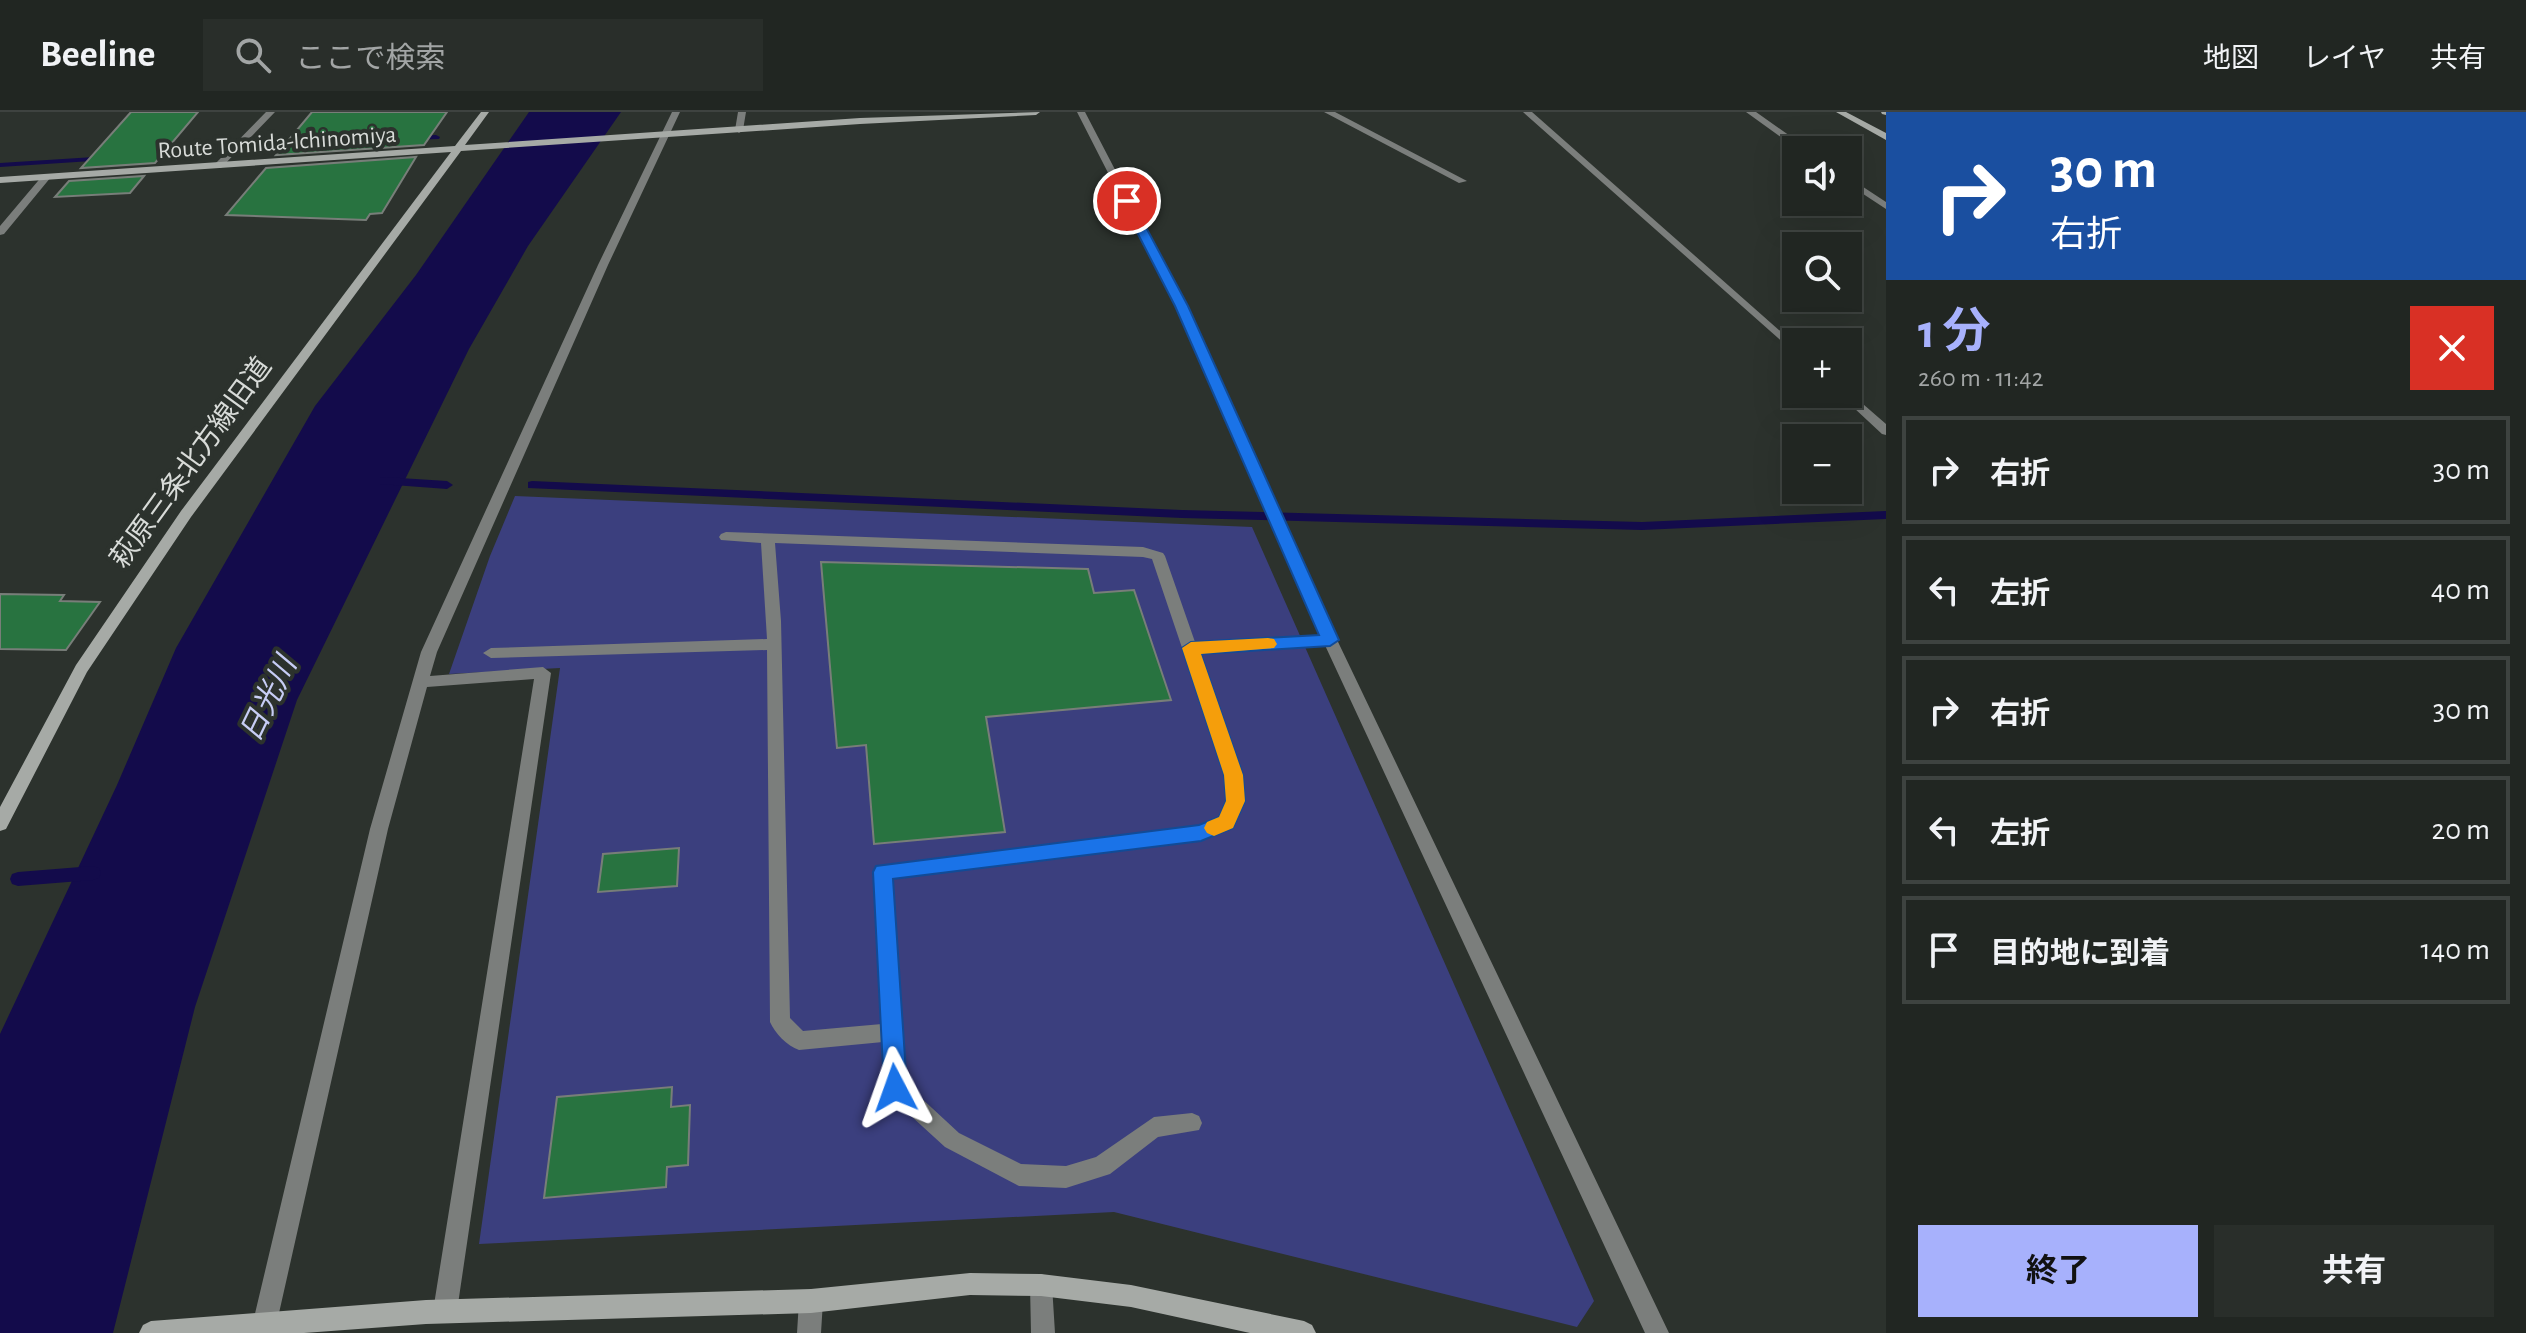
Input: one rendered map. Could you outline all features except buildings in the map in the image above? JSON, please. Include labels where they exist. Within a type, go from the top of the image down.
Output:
[{"type":"street","points":[[218,166],[271,112]]},
{"type":"street","name":"萩原三条北方線旧道","points":[[0,824],[90,656],[186,514],[485,112]]},
{"type":"street","points":[[263,1328],[379,829],[429,652],[603,265],[676,112]]},
{"type":"street","points":[[739,130],[742,112]]},
{"type":"street","name":"Route Tomida-Ichinomiya","points":[[0,180],[739,130],[859,116],[1036,112]]},
{"type":"street","points":[[1081,112],[1181,306],[1330,640],[1657,1333]]},
{"type":"street","points":[[1328,112],[1462,181]]},
{"type":"street","points":[[1527,112],[1782,339]]},
{"type":"street","points":[[1750,112],[1785,136]]},
{"type":"street","points":[[1840,112],[1886,137]]},
{"type":"street","points":[[0,232],[46,177]]},
{"type":"street","points":[[1862,190],[1886,206]]},
{"type":"street","points":[[1861,408],[1886,431]]},
{"type":"street","points":[[726,537],[1143,552],[1158,556],[1233,775],[1236,801],[1226,822],[1201,833],[883,872],[895,1088],[952,1140],[1019,1175],[1066,1177],[1102,1166],[1154,1127],[1192,1123]]},
{"type":"street","points":[[768,538],[774,644],[780,1022],[799,1041],[892,1032]]},
{"type":"street","points":[[1191,648],[1330,640]]},
{"type":"street","points":[[491,653],[774,644]]},
{"type":"street","points":[[421,682],[543,673],[445,1311]]},
{"type":"street","points":[[151,1333],[263,1328],[445,1311],[811,1301],[970,1284],[1041,1285],[1131,1296],[1304,1333]]},
{"type":"street","points":[[1041,1285],[1043,1333]]},
{"type":"street","points":[[809,1333],[811,1301]]},
{"type":"shaded area","points":[[515,496],[1252,527],[1594,1301],[1577,1327],[1114,1212],[479,1244],[560,668],[449,674],[490,556]]},
{"type":"water","name":"日光川","points":[[529,112],[621,112],[528,246],[469,349],[297,700],[195,1007],[113,1333],[0,1333],[0,1034],[117,785],[176,648],[315,406],[416,275]]},
{"type":"waterway","points":[[411,138],[436,137]]},
{"type":"waterway","points":[[144,155],[208,151]]},
{"type":"waterway","points":[[0,165],[107,158]]},
{"type":"waterway","points":[[384,481],[447,485]]},
{"type":"waterway","points":[[532,485],[1182,514],[1642,526],[1886,515]]},
{"type":"waterway","points":[[18,879],[93,873]]},
{"type":"slow traffic","points":[[1214,828],[1226,822],[1236,801],[1233,775],[1191,648],[1268,644]]},
{"type":"route","points":[[895,1088],[883,872],[1201,833],[1226,822],[1236,801],[1233,775],[1191,648],[1330,640],[1181,306],[1127,201]]}]
